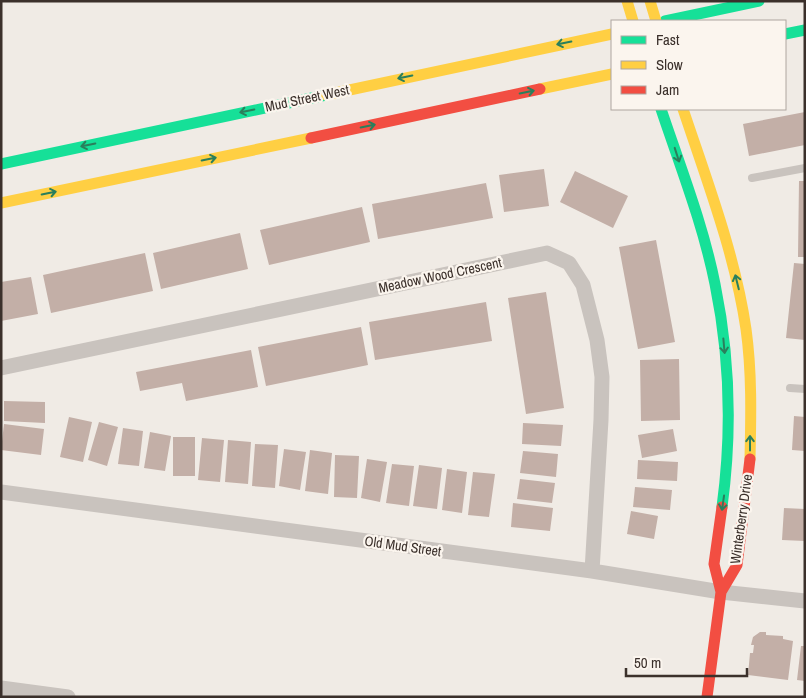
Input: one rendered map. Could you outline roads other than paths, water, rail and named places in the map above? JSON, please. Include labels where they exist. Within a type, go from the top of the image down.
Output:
[{"type":"main road","points":[[627,1],[633,20]]},
{"type":"main road","points":[[650,1],[656,20]]},
{"type":"main road","points":[[670,20],[759,1]]},
{"type":"main road","name":"Mud Street West","points":[[1,164],[611,34]]},
{"type":"main road","points":[[1,203],[611,74]]},
{"type":"main road","name":"Winterberry Drive","points":[[661,110],[700,227],[715,282],[722,323],[728,385],[729,438],[724,493],[714,564],[721,592]]},
{"type":"main road","name":"Winterberry Drive","points":[[683,110],[724,233],[738,286],[746,330],[750,373],[750,458],[737,565],[721,592]]},
{"type":"main road","points":[[707,697],[721,592]]},
{"type":"street","name":"Meadow Wood Crescent","points":[[1,368],[546,253],[569,263],[584,285],[597,340],[602,377],[602,420],[592,571]]},
{"type":"street","name":"Old Mud Street","points":[[1,492],[592,571],[721,592],[805,602]]},
{"type":"street","points":[[1,688],[68,697]]},
{"type":"lane","points":[[752,178],[805,168]]},
{"type":"lane","points":[[790,388],[805,389]]}]
